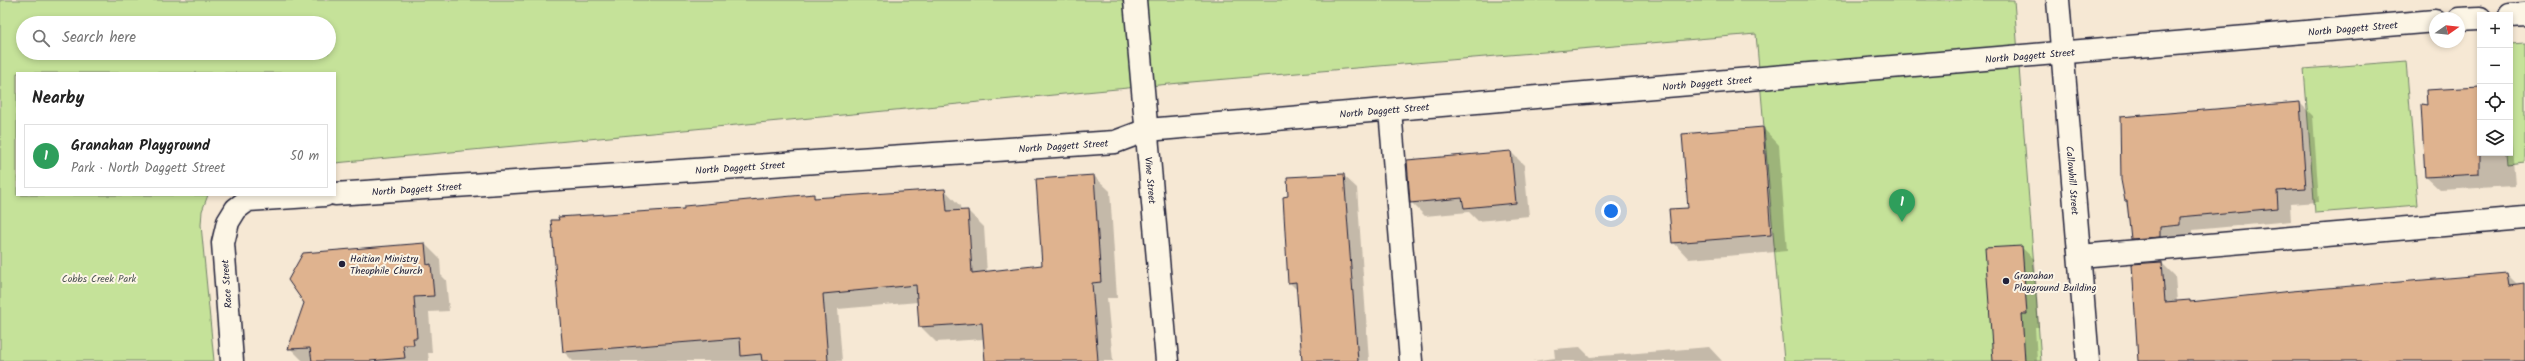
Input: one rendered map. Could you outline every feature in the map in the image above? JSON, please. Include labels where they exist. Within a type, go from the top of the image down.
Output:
[{"type":"street","name":"Vine Street","points":[[1135,0],[1167,361]]},
{"type":"street","name":"Callowhill Street","points":[[2058,0],[2088,361]]},
{"type":"street","points":[[2513,15],[2525,14]]},
{"type":"street","points":[[2465,19],[2477,18]]},
{"type":"street","name":"North Daggett Street","points":[[336,194],[1115,142],[1147,130],[2429,22]]},
{"type":"street","points":[[1390,110],[1411,361]]},
{"type":"street","name":"Race Street","points":[[232,361],[223,243],[228,222],[236,209],[248,200],[310,196]]},
{"type":"street","points":[[2080,256],[2525,218]]},
{"type":"green space","name":"Cobbs Creek Park","points":[[0,0],[2014,0],[2041,361],[1784,361],[1756,34],[1191,82],[336,163],[336,72],[16,72],[16,196],[208,196],[202,211],[201,225],[214,361],[0,361]]},
{"type":"green space","points":[[2525,43],[2525,162],[2507,164],[2506,156],[2513,156],[2513,44]]},
{"type":"green space","points":[[2406,61],[2418,205],[2315,213],[2304,69]]},
{"type":"building","points":[[2477,87],[2477,156],[2480,156],[2480,174],[2425,177],[2421,104],[2427,105],[2426,90]]},
{"type":"building","points":[[2300,102],[2306,189],[2277,191],[2278,208],[2180,217],[2180,225],[2160,227],[2160,237],[2131,239],[2127,201],[2125,201],[2121,180],[2120,117]]},
{"type":"building","points":[[1763,127],[1771,235],[1672,243],[1669,209],[1688,208],[1682,134]]},
{"type":"building","points":[[1511,151],[1516,203],[1464,208],[1462,198],[1410,203],[1407,160]]},
{"type":"building","points":[[1344,174],[1358,361],[1302,361],[1296,282],[1288,283],[1283,197],[1288,196],[1287,177]]},
{"type":"building","points":[[1094,175],[1101,282],[1092,283],[1098,361],[985,361],[982,323],[919,327],[916,285],[823,294],[828,361],[762,361],[761,354],[741,356],[740,338],[563,352],[551,220],[559,220],[558,217],[684,209],[684,206],[814,194],[814,198],[945,189],[947,211],[968,210],[972,273],[1042,265],[1036,179]]},
{"type":"building","points":[[425,243],[427,265],[431,264],[434,296],[414,297],[417,338],[413,338],[414,345],[403,345],[405,358],[370,361],[312,361],[310,348],[288,349],[304,303],[288,280],[303,253]]},
{"type":"building","name":"Granahan Playground Building","points":[[2022,246],[2027,314],[2022,314],[2025,361],[1993,361],[1985,248]]},
{"type":"building","points":[[2162,262],[2165,302],[2190,300],[2190,302],[2292,291],[2507,273],[2509,285],[2525,283],[2525,361],[2138,361],[2132,264]]},
{"type":"place","name":"Granahan Playground","points":[[1902,222]]},
{"type":"place","name":"Haitian Ministry Theophile Church","points":[[342,264]]},
{"type":"place","name":"Granahan Playground Building","points":[[2006,281]]}]
